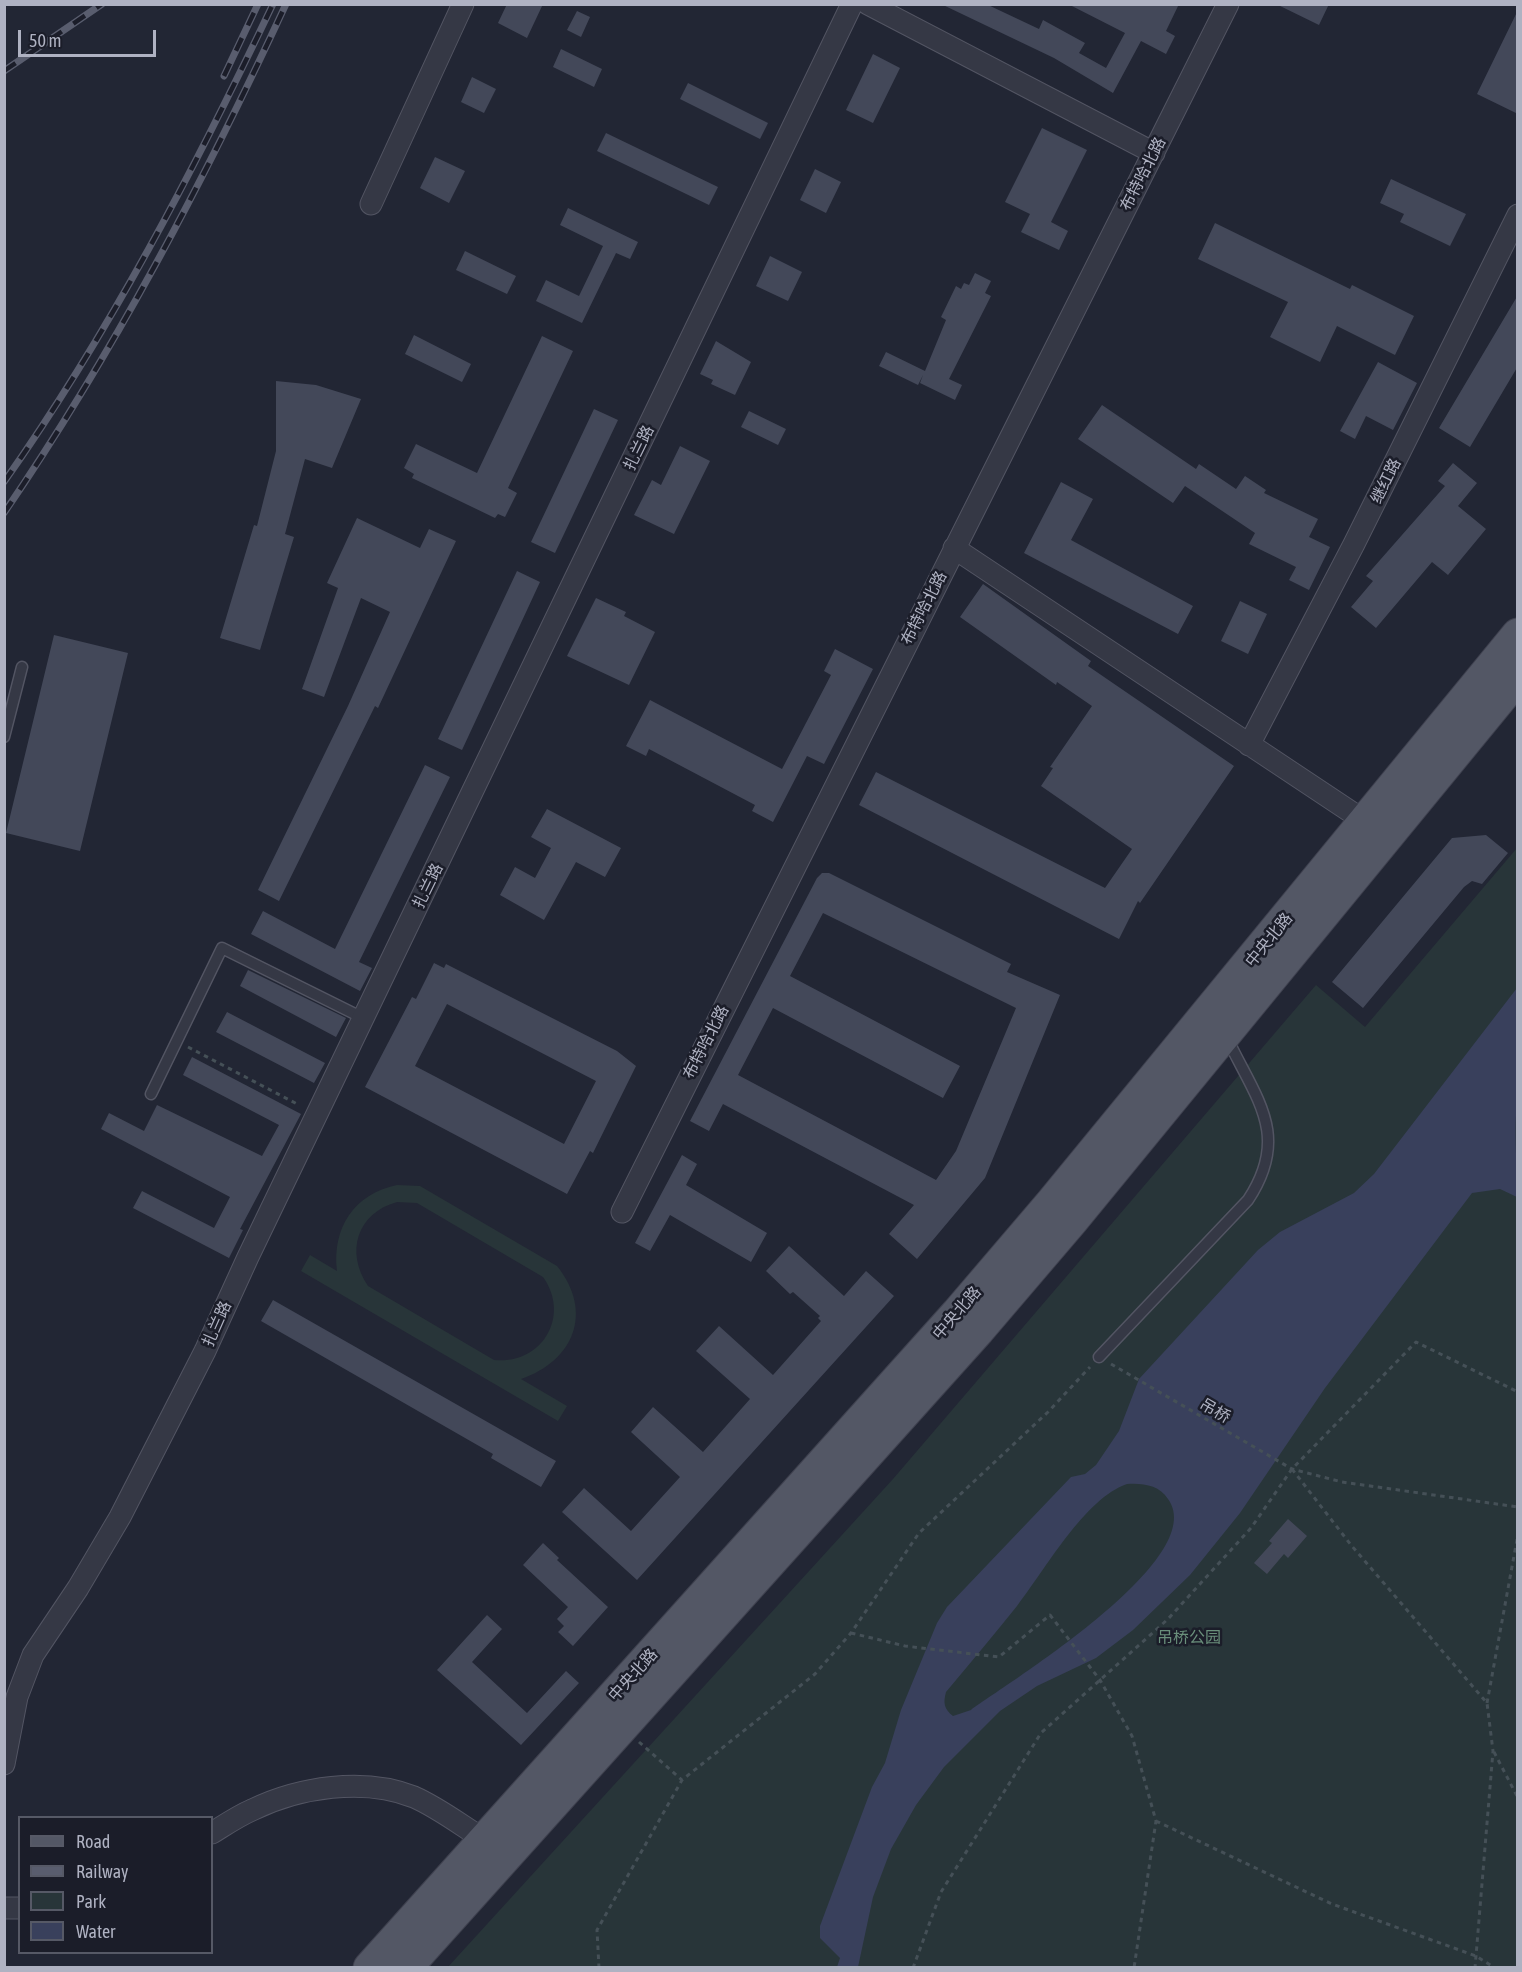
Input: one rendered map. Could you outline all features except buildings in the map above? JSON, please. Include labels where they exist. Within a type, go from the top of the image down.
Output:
[{"type":"main road","name":"中央北路","points":[[370,1968],[958,1313],[1366,822],[1518,635]]},
{"type":"main road","name":"中央北路","points":[[405,1968],[978,1330],[1225,1034],[1518,676]]},
{"type":"street","points":[[371,204],[463,4]]},
{"type":"street","name":"扎兰路","points":[[4,1764],[17,1697],[26,1670],[120,1517],[206,1351],[363,1018],[852,4]]},
{"type":"street","points":[[868,4],[1154,153]]},
{"type":"street","name":"布特哈北路","points":[[622,1212],[1228,4]]},
{"type":"street","name":"继红路","points":[[1249,745],[1360,534],[1518,215]]},
{"type":"street","points":[[954,548],[1366,822]]},
{"type":"street","points":[[213,1832],[252,1810],[275,1801],[323,1789],[367,1787],[415,1798],[485,1840]]},
{"type":"lane","points":[[4,737],[22,667]]},
{"type":"lane","points":[[151,1094],[222,948],[363,1018]]},
{"type":"lane","points":[[1099,1357],[1248,1200],[1263,1173],[1268,1150],[1269,1124],[1225,1034]]},
{"type":"path","points":[[177,1041],[317,1114]]},
{"type":"path","points":[[913,1968],[941,1893],[1041,1733],[1168,1618],[1251,1528],[1292,1469],[1416,1342],[1518,1392]]},
{"type":"path","points":[[599,1968],[597,1930],[682,1780],[794,1693],[851,1633],[919,1533],[1048,1412],[1099,1357]]},
{"type":"path","name":"吊桥","points":[[1126,1373],[1292,1469]]},
{"type":"path","points":[[1292,1469],[1342,1482],[1518,1507]]},
{"type":"path","points":[[1292,1469],[1351,1545],[1487,1703]]},
{"type":"path","points":[[1475,1968],[1493,1751],[1487,1703],[1518,1534]]},
{"type":"path","points":[[851,1633],[905,1646],[999,1657],[1050,1615],[1100,1680],[1132,1736],[1156,1821],[1134,1968]]},
{"type":"path","points":[[622,1727],[682,1780]]},
{"type":"path","points":[[1493,1751],[1518,1798]]},
{"type":"path","points":[[1156,1821],[1332,1904],[1476,1956],[1495,1968]]},
{"type":"green space","name":"吊桥公园","points":[[1517,848],[1517,1967],[447,1968],[893,1479],[1316,985],[1365,1027]]},
{"type":"green space","points":[[397,1185],[420,1186],[557,1266],[568,1283],[574,1301],[576,1317],[573,1333],[554,1360],[539,1371],[521,1379],[567,1406],[558,1421],[301,1271],[310,1255],[337,1271],[336,1255],[342,1227],[358,1205],[369,1196]],"holes":[[[397,1202],[417,1203],[543,1277],[551,1292],[554,1307],[547,1335],[538,1346],[526,1355],[494,1360],[368,1286],[357,1260],[359,1235],[364,1224],[383,1207]]]},
{"type":"water","points":[[1517,988],[1517,1197],[1500,1189],[1472,1193],[1325,1388],[1240,1513],[1190,1575],[1133,1630],[1096,1658],[1037,1686],[1000,1711],[944,1767],[916,1805],[891,1849],[873,1897],[858,1967],[837,1967],[840,1958],[820,1938],[820,1926],[872,1787],[885,1763],[901,1710],[937,1623],[947,1607],[1071,1477],[1085,1474],[1096,1465],[1119,1431],[1139,1379],[1258,1250],[1280,1232],[1354,1193],[1374,1174]],"holes":[[[1127,1484],[1155,1488],[1168,1499],[1174,1524],[1161,1553],[1135,1584],[1101,1616],[971,1710],[953,1716],[945,1706],[946,1692],[1017,1606],[1081,1519],[1111,1492]]]},
{"type":"railway","points":[[4,71],[102,4]]},
{"type":"railway","points":[[224,76],[258,4]]},
{"type":"railway","points":[[4,482],[80,367],[149,249],[213,128],[273,4]]},
{"type":"railway","points":[[4,513],[83,390],[156,264],[223,136],[286,4]]}]
